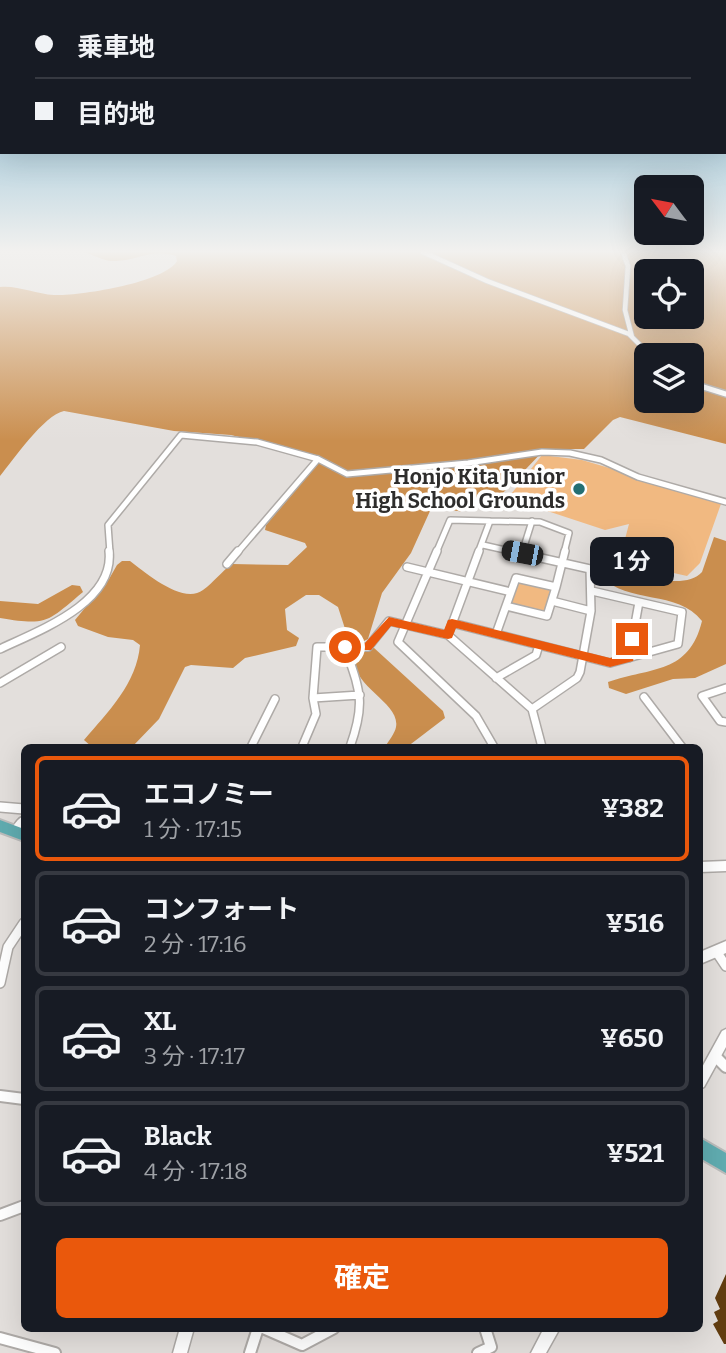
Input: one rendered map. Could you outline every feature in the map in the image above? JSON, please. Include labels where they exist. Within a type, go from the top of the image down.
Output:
[{"type":"highway","points":[[0,826],[21,829]]},
{"type":"highway","points":[[703,1149],[726,1164]]},
{"type":"street","points":[[578,315],[632,337],[638,343]]},
{"type":"street","points":[[627,315],[633,331],[632,337]]},
{"type":"street","points":[[704,387],[726,394]]},
{"type":"street","points":[[0,649],[64,617],[97,589],[109,569],[110,558],[105,536],[108,525],[181,435],[240,439],[318,459],[347,474],[362,475],[542,452],[570,453],[601,460],[638,477],[726,502]]},
{"type":"street","points":[[227,564],[318,459]]},
{"type":"street","points":[[492,744],[476,716],[398,642],[450,520],[533,521],[569,533],[547,616],[506,606]]},
{"type":"street","points":[[448,635],[490,521]]},
{"type":"street","points":[[522,553],[533,521]]},
{"type":"street","points":[[483,545],[590,569],[592,611],[577,678],[532,709]]},
{"type":"street","points":[[407,567],[511,592]]},
{"type":"street","points":[[496,634],[516,578],[556,586]]},
{"type":"street","points":[[452,623],[610,663],[678,644],[682,612],[592,591]]},
{"type":"street","points":[[551,601],[592,611]]},
{"type":"street","points":[[629,658],[639,602]]},
{"type":"street","points":[[303,744],[316,714],[313,698],[317,647],[368,647],[389,621],[448,635],[532,709],[541,744]]},
{"type":"street","points":[[496,678],[536,655],[539,645]]},
{"type":"street","points":[[345,647],[360,695],[361,717],[351,744]]},
{"type":"street","points":[[0,683],[61,648]]},
{"type":"street","points":[[726,688],[702,696],[720,721],[726,722]]},
{"type":"street","points":[[313,698],[360,695]]},
{"type":"street","points":[[644,697],[680,744]]},
{"type":"street","points":[[252,744],[275,699]]},
{"type":"street","points":[[0,807],[21,809]]},
{"type":"street","points":[[703,867],[726,866]]},
{"type":"street","points":[[0,983],[4,948],[21,927]]},
{"type":"street","points":[[703,957],[721,949],[726,966]]},
{"type":"street","points":[[703,1078],[726,1035]]},
{"type":"street","points":[[715,1056],[726,1067]]},
{"type":"street","points":[[0,1096],[21,1099]]},
{"type":"street","points":[[0,1214],[21,1207]]},
{"type":"street","points":[[180,1353],[186,1332]]},
{"type":"street","points":[[250,1353],[259,1332]]},
{"type":"street","points":[[271,1332],[302,1345],[326,1332]]},
{"type":"street","points":[[478,1353],[493,1350],[486,1332]]},
{"type":"street","points":[[539,1353],[551,1332]]},
{"type":"street","points":[[0,1338],[55,1353]]},
{"type":"shaded area","points":[[0,315],[634,315],[634,329],[704,329],[704,315],[726,315],[726,444],[620,417],[613,420],[584,449],[545,449],[501,495],[482,495],[474,504],[461,511],[430,511],[411,553],[382,593],[368,639],[362,642],[352,641],[348,638],[338,607],[319,595],[306,595],[285,609],[287,630],[299,638],[296,646],[245,658],[233,668],[191,665],[185,667],[159,719],[135,744],[89,744],[84,740],[120,696],[133,672],[140,645],[133,640],[108,637],[78,626],[75,620],[122,561],[130,561],[175,591],[195,594],[207,587],[232,564],[288,565],[307,547],[305,543],[265,530],[266,525],[323,458],[231,435],[174,431],[64,411],[47,421],[0,476]]},
{"type":"shaded area","points":[[542,455],[582,460],[722,501],[700,563],[687,576],[629,563],[631,547],[625,539],[629,524],[605,530],[508,498]]},
{"type":"shaded area","points":[[714,537],[726,541],[726,664],[695,678],[673,679],[626,694],[609,688],[608,682],[667,666],[678,660],[696,638],[702,621],[692,611],[679,605],[625,591],[601,576],[605,566],[599,550],[602,538],[614,544],[621,554],[620,560],[637,572],[660,580],[684,581],[702,572]]},
{"type":"shaded area","points":[[516,578],[556,587],[547,616],[506,606]]},
{"type":"shaded area","points":[[72,585],[80,586],[83,592],[54,616],[28,622],[0,618],[0,601],[38,604]]},
{"type":"shaded area","points":[[373,647],[443,711],[445,718],[411,744],[387,744],[396,727],[395,718],[357,673],[354,662],[356,650]]},
{"type":"place","name":"Honjo Kita Junior High School Grounds","points":[[579,489]]},
{"type":"route","points":[[345,647],[368,647],[389,621],[448,635],[452,623],[610,663],[629,658],[632,639]]}]
